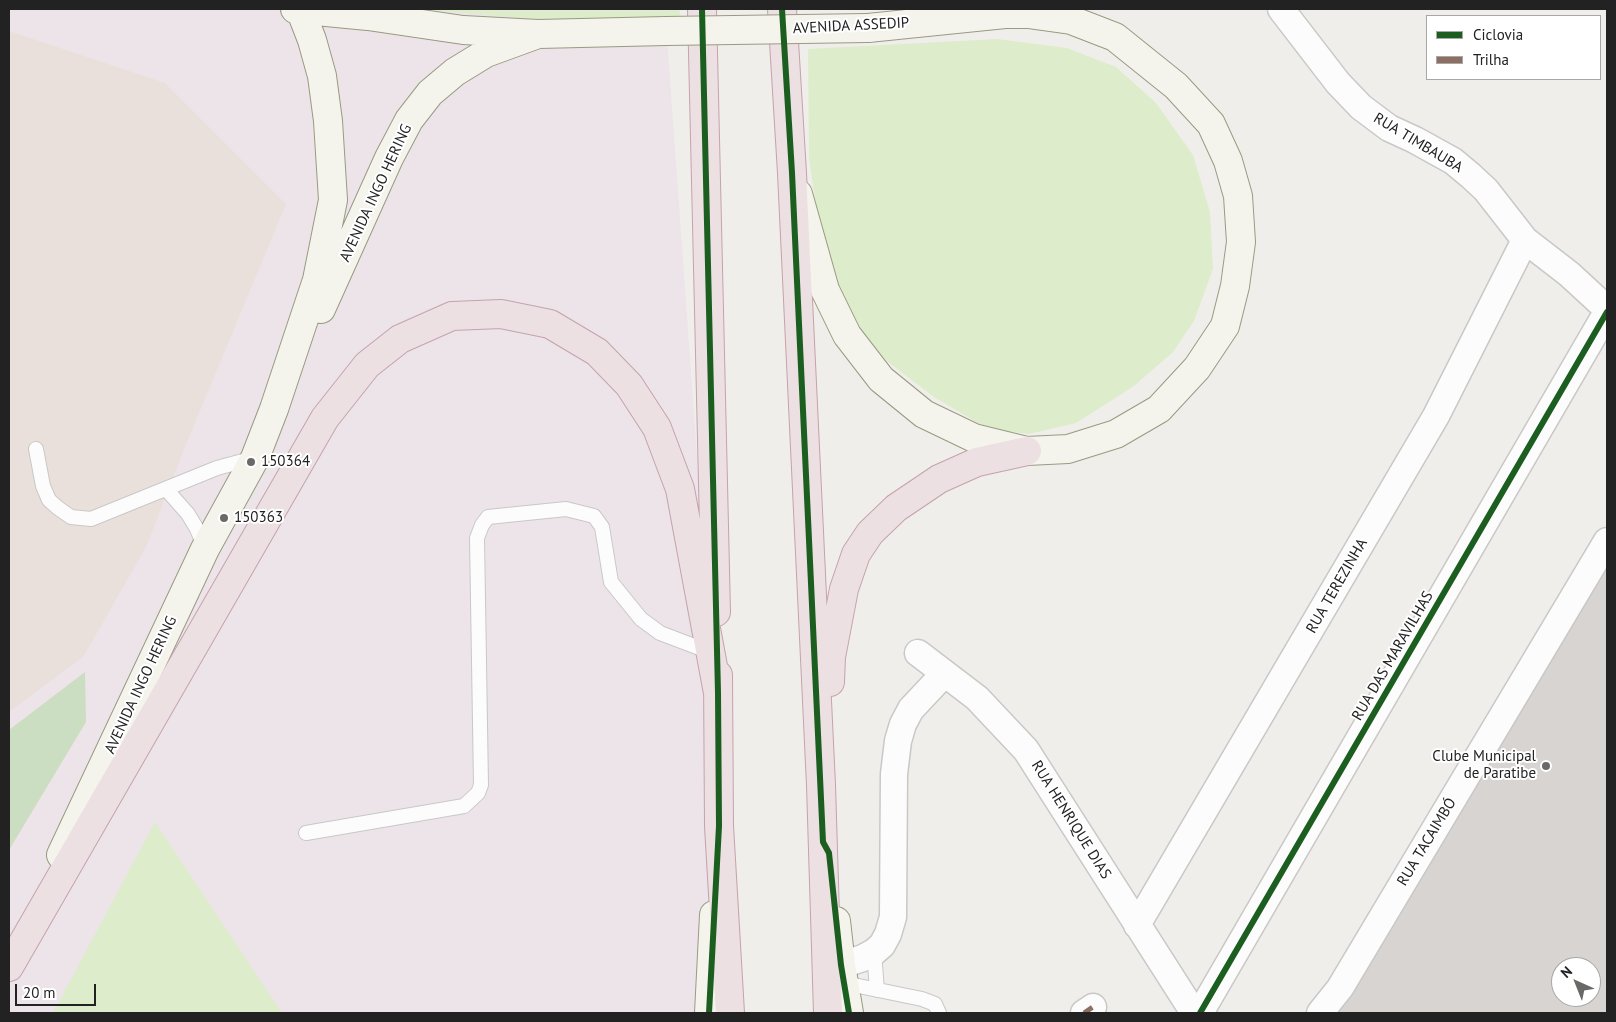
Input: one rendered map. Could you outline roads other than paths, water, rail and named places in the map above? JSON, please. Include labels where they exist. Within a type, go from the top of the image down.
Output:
[{"type":"highway","points":[[702,9],[718,693],[719,826],[730,1013]]},
{"type":"highway","points":[[782,9],[792,173],[821,785],[828,1013]]},
{"type":"highway","points":[[9,967],[325,418],[367,365],[400,338],[452,316],[500,314],[550,324],[597,352],[629,385],[657,428],[680,489],[718,693]]},
{"type":"highway","points":[[821,785],[828,763],[831,657],[844,589],[856,554],[870,534],[896,508],[939,479],[977,462],[1027,451]]},
{"type":"main road","name":"AVENIDA ASSEDIP","points":[[299,9],[368,16],[463,30],[538,34],[868,28],[1005,14],[1028,14],[1071,20],[1114,37],[1176,86],[1211,124],[1228,161],[1238,196],[1241,242],[1235,286],[1225,326],[1197,368],[1159,409],[1116,434],[1068,449],[1027,451],[974,438],[924,414],[882,379],[847,335],[825,290],[792,173]]},
{"type":"main road","name":"AVENIDA INGO HERING","points":[[9,962],[205,549],[255,458],[274,409],[317,280],[333,200],[328,121],[322,76],[312,40],[299,9]]},
{"type":"main road","name":"AVENIDA INGO HERING","points":[[274,409],[389,158],[409,120],[430,93],[456,72],[486,53],[538,34]]},
{"type":"main road","points":[[709,1013],[719,826]]},
{"type":"main road","points":[[823,842],[830,853],[842,974],[849,1013]]},
{"type":"street","name":"RUA TIMBAUBA","points":[[1282,9],[1338,83],[1361,107],[1389,128],[1453,161],[1486,190],[1525,240],[1569,274],[1607,310]]},
{"type":"street","name":"RUA TEREZINHA","points":[[1137,925],[1436,416],[1525,240]]},
{"type":"street","name":"RUA DAS MARAVILHAS","points":[[1200,1013],[1607,310]]},
{"type":"street","name":"RUA TACAIMBÓ","points":[[1320,1013],[1340,988],[1607,540]]},
{"type":"street","name":"RUA HENRIQUE DIAS","points":[[918,653],[977,698],[1026,750],[1194,1013]]},
{"type":"street","points":[[842,974],[874,952],[882,945],[888,934],[893,916],[894,774],[898,741],[911,709],[944,674]]},
{"type":"lane","points":[[36,449],[43,486],[50,500],[71,517],[91,519],[218,468],[255,458]]},
{"type":"lane","points":[[166,489],[188,514],[197,529],[205,549]]},
{"type":"lane","points":[[306,834],[464,806],[478,793],[481,785],[477,538],[482,524],[488,517],[566,509],[594,516],[602,527],[611,582],[641,619],[660,633],[710,652]]},
{"type":"lane","points":[[874,952],[877,990]]},
{"type":"lane","points":[[842,974],[877,990],[922,999],[935,1004],[939,1013]]},
{"type":"place","name":"150364","points":[[251,462]]},
{"type":"place","name":"150363","points":[[224,518]]},
{"type":"place","name":"Clube Municipal de Paratibe","points":[[1546,766]]}]
